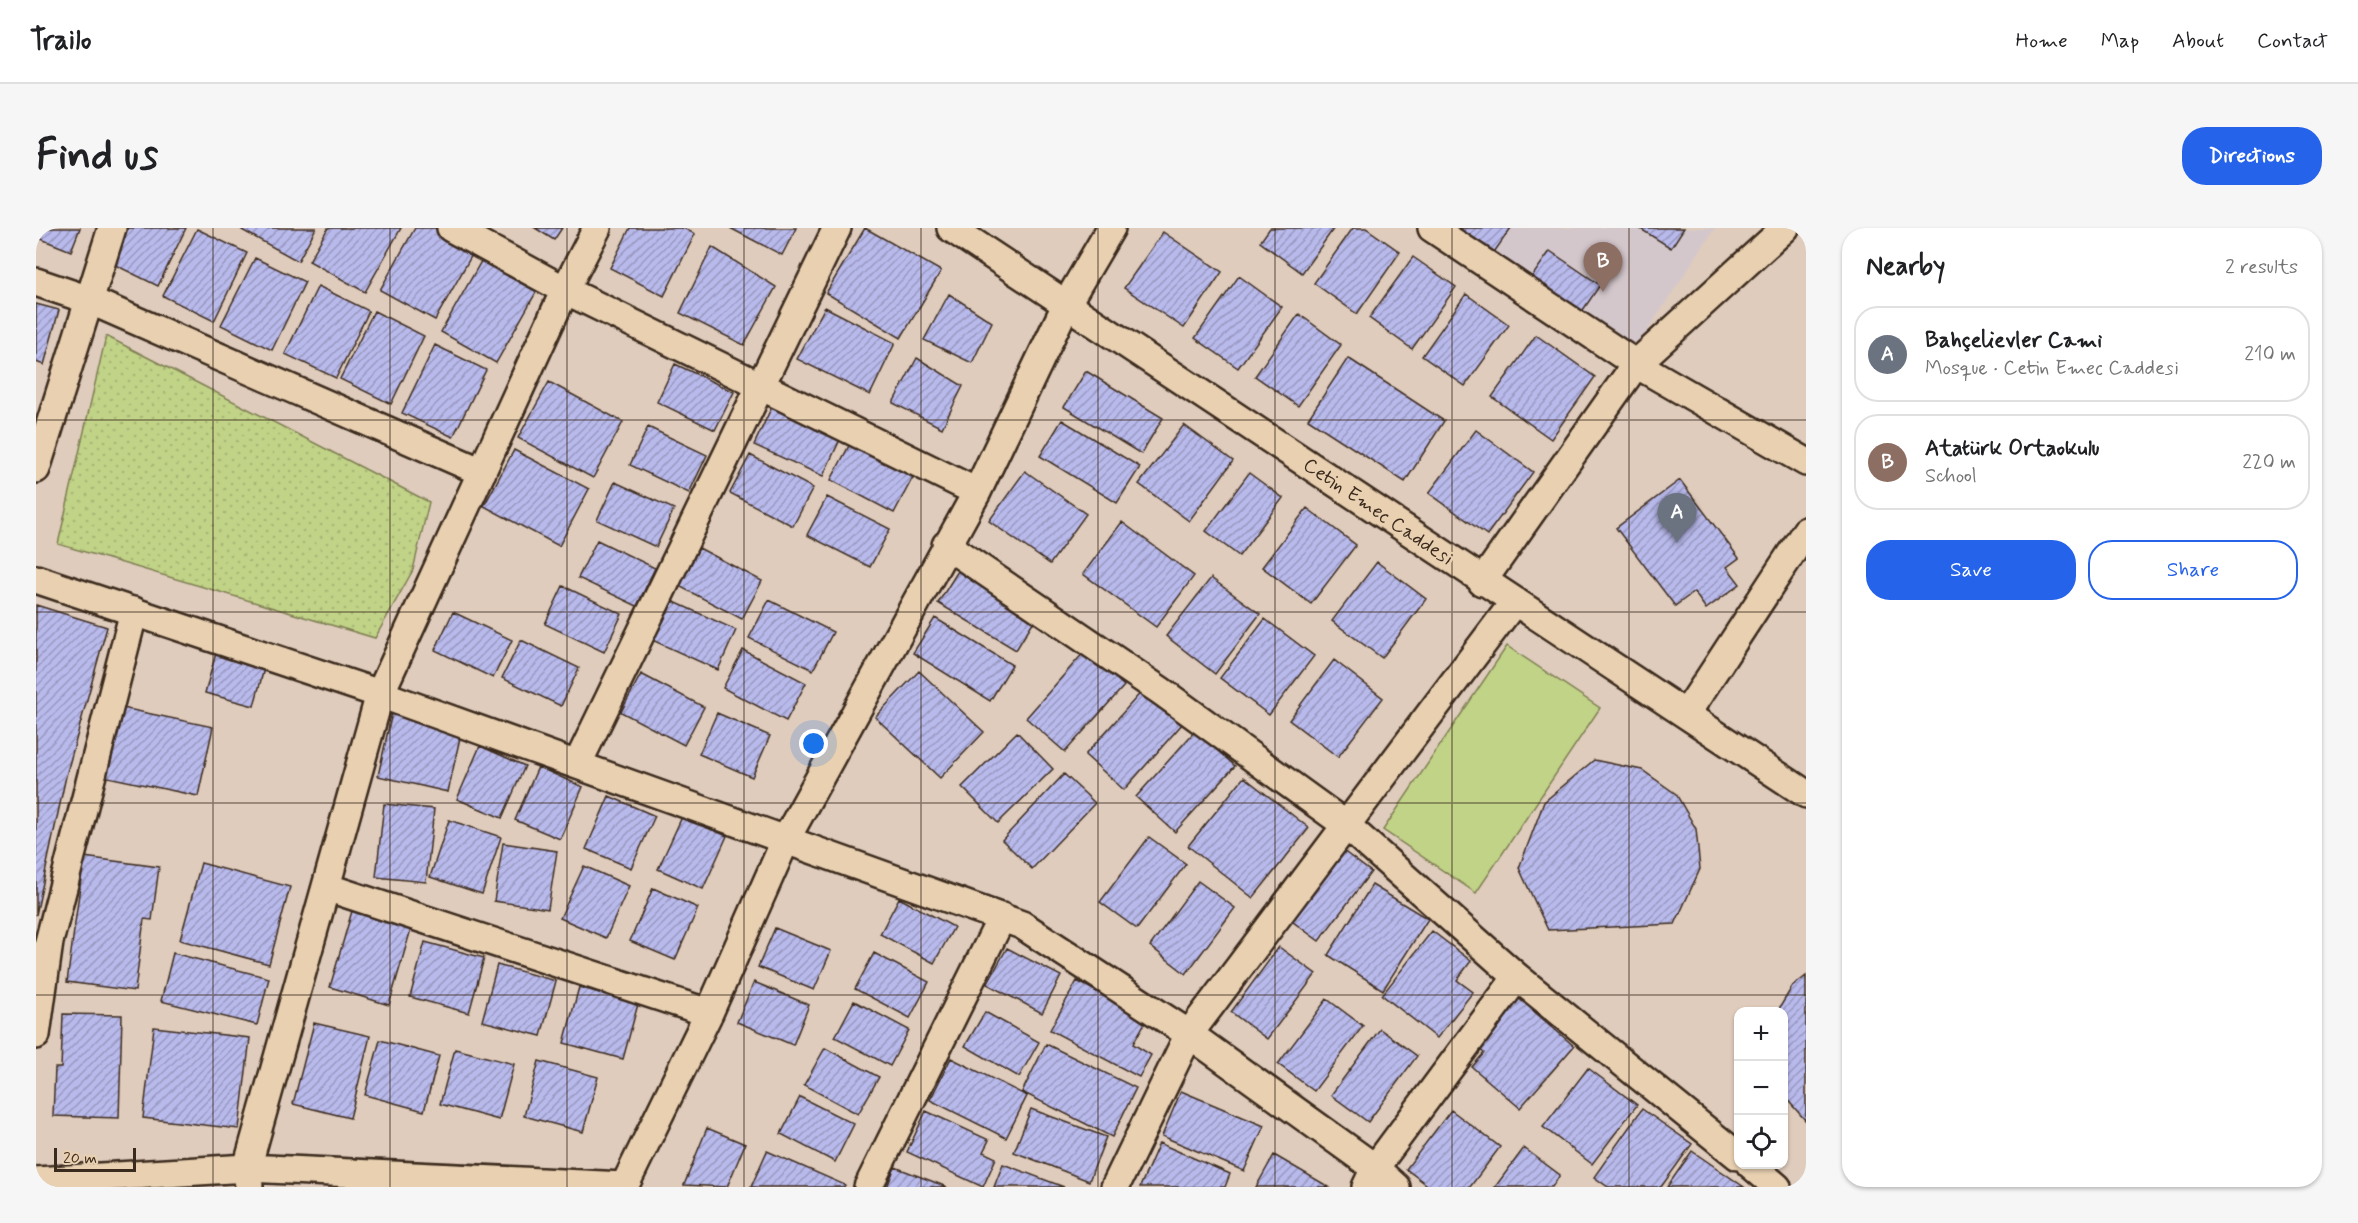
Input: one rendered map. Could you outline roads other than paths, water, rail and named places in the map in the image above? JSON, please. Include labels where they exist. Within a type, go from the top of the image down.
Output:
[{"type":"street","points":[[36,469],[112,228]]},
{"type":"street","points":[[451,228],[565,290],[977,492]]},
{"type":"street","points":[[248,1177],[381,694],[565,290],[597,228]]},
{"type":"street","points":[[578,763],[837,228]]},
{"type":"street","name":"Cetin Emec Caddesi","points":[[951,228],[1067,303],[1482,582],[1806,794]]},
{"type":"street","points":[[36,1181],[248,1177],[624,1187],[709,1013],[786,839],[977,492],[1067,303],[1111,228]]},
{"type":"street","points":[[1432,228],[1636,364],[1806,462]]},
{"type":"street","points":[[1482,582],[1636,364],[1785,228]]},
{"type":"street","points":[[36,282],[90,300],[482,472]]},
{"type":"street","points":[[1686,714],[1806,531]]},
{"type":"street","points":[[946,545],[1161,691],[1346,825],[1517,977],[1734,1153]]},
{"type":"street","points":[[36,579],[381,694],[1002,916],[1022,925],[1189,1034],[1370,1178],[1396,1187]]},
{"type":"street","points":[[1116,1187],[1189,1034],[1515,602]]},
{"type":"street","points":[[36,1035],[49,942],[134,611]]},
{"type":"street","points":[[326,887],[709,1013]]},
{"type":"street","points":[[868,1187],[1002,916]]},
{"type":"street","points":[[1370,1178],[1517,977]]},
{"type":"street","points":[[1756,1169],[1777,1187]]},
{"type":"place","name":"Atatürk Ortaokulu","points":[[1603,292]]},
{"type":"place","name":"Bahçelievler Cami","points":[[1677,543]]}]
